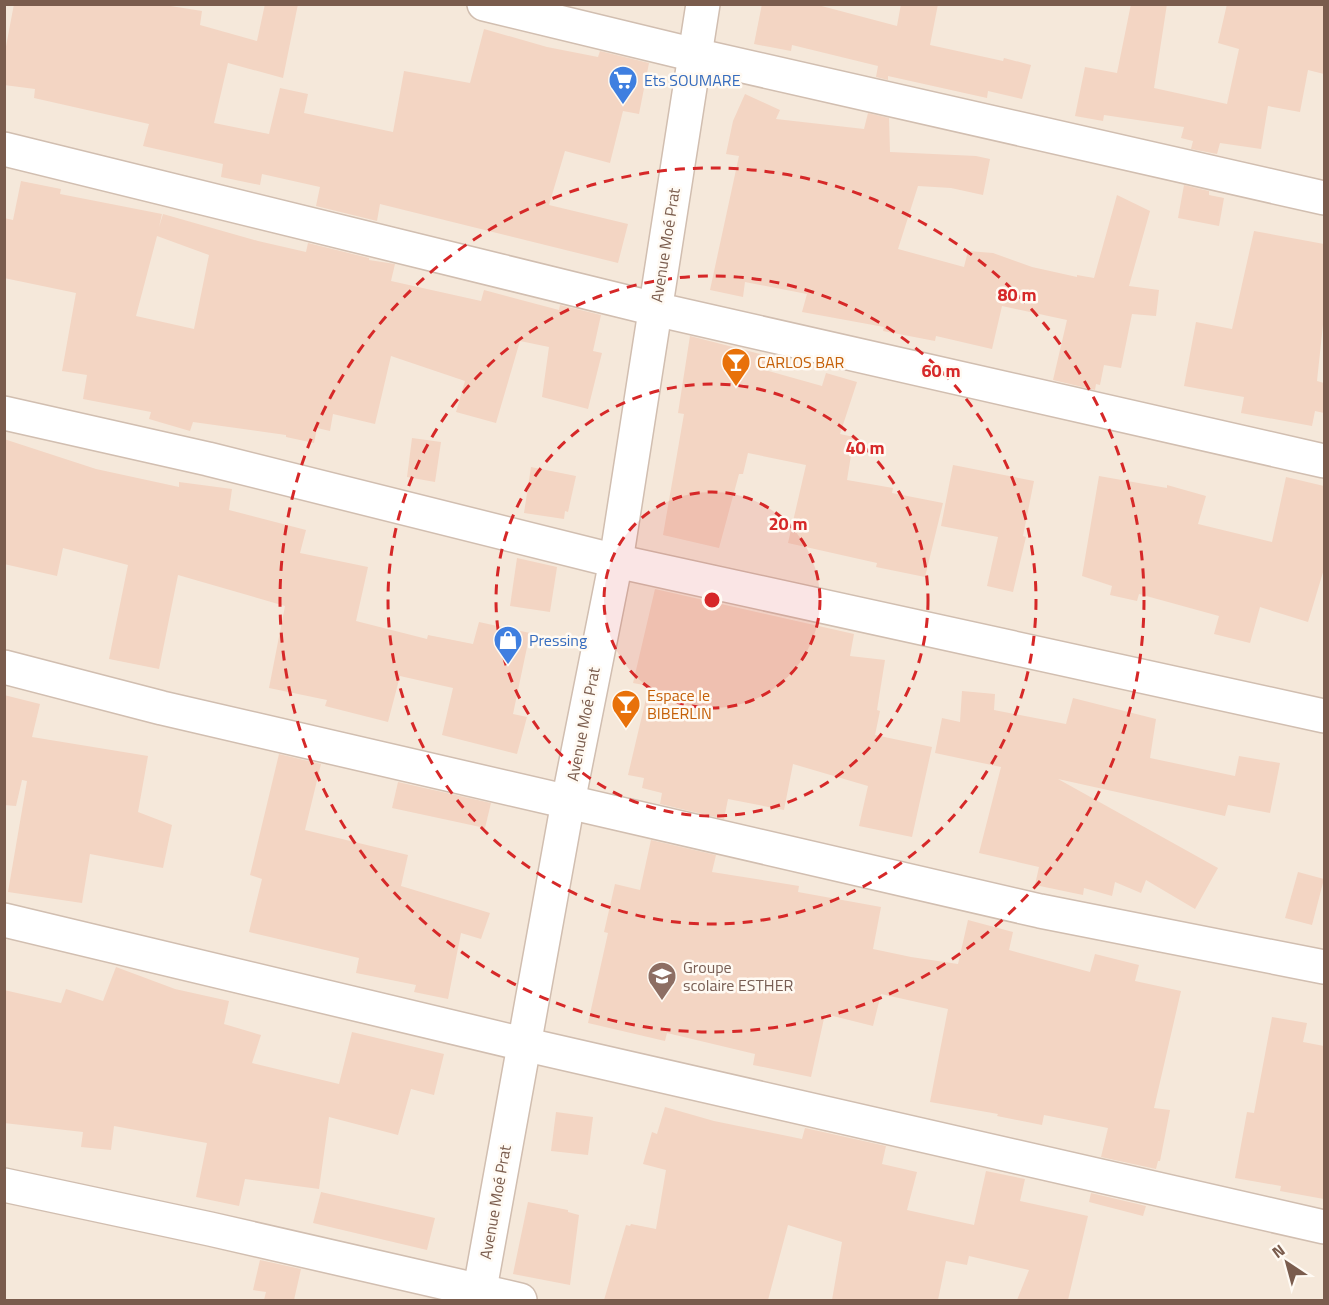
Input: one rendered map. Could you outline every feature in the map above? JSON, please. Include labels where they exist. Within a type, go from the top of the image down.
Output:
[{"type":"street","points":[[484,4],[695,55],[1324,198]]},
{"type":"street","name":"Avenue Moé Prat","points":[[479,1296],[568,802],[616,561],[703,4]]},
{"type":"street","points":[[4,149],[655,309],[1324,461]]},
{"type":"street","points":[[4,413],[208,459],[616,561],[1324,716]]},
{"type":"street","points":[[4,667],[162,708],[1040,910],[1324,967]]},
{"type":"street","points":[[4,920],[523,1044],[1324,1227]]},
{"type":"street","points":[[4,1185],[210,1229],[479,1296],[520,1300]]},
{"type":"shaded area","points":[[5,5],[1324,5],[1324,1300],[5,1300]]},
{"type":"building","points":[[14,4],[158,4],[202,11],[200,25],[257,41],[265,4],[298,4],[283,78],[228,63],[214,123],[269,134],[280,88],[308,94],[304,113],[393,132],[404,71],[470,83],[484,29],[547,47],[598,57],[600,51],[649,63],[639,114],[623,111],[610,163],[565,151],[549,205],[628,224],[618,263],[380,204],[377,221],[316,206],[320,187],[262,174],[260,185],[221,177],[223,164],[143,146],[149,124],[34,98],[35,89],[4,85],[4,57]]},
{"type":"building","points":[[762,4],[814,4],[897,26],[901,4],[938,4],[930,45],[1031,65],[1022,99],[988,91],[987,98],[888,76],[888,80],[876,77],[878,66],[792,45],[791,51],[754,44]]},
{"type":"building","points":[[1131,4],[1167,4],[1154,88],[1227,104],[1239,49],[1218,43],[1227,4],[1324,4],[1324,74],[1308,70],[1300,112],[1268,106],[1261,149],[1220,143],[1217,154],[1191,149],[1193,141],[1181,138],[1184,127],[1104,115],[1103,121],[1075,116],[1085,67],[1117,73]]},
{"type":"building","points":[[745,94],[780,110],[776,119],[864,129],[868,113],[889,118],[890,152],[976,156],[990,159],[983,195],[951,188],[918,186],[898,249],[964,267],[968,251],[993,253],[1032,267],[1077,277],[1077,275],[1094,278],[1117,195],[1150,211],[1129,286],[1159,290],[1156,316],[1132,314],[1121,368],[1104,365],[1100,385],[1096,384],[1095,390],[1053,380],[1067,320],[1002,306],[992,349],[936,336],[935,341],[883,331],[884,327],[802,312],[807,294],[745,282],[743,297],[710,290],[739,156],[726,154],[733,121]]},
{"type":"building","points":[[21,181],[61,189],[60,194],[162,214],[159,227],[163,214],[306,252],[308,243],[369,258],[369,260],[395,264],[391,281],[481,301],[484,290],[559,310],[560,305],[601,315],[593,351],[602,353],[588,409],[542,397],[549,347],[520,341],[496,423],[456,412],[465,381],[391,356],[375,424],[333,414],[330,431],[317,428],[314,443],[286,437],[286,435],[193,422],[190,431],[149,419],[151,412],[83,399],[87,375],[62,371],[76,293],[4,278],[4,218],[13,220]],"holes":[[[157,236],[209,255],[194,329],[136,316]]]},
{"type":"building","points":[[1184,185],[1209,191],[1209,195],[1224,198],[1219,226],[1178,218]]},
{"type":"building","points":[[1254,231],[1324,244],[1324,315],[1317,381],[1324,383],[1324,413],[1315,411],[1312,426],[1241,413],[1244,397],[1184,386],[1196,322],[1232,329]]},
{"type":"building","points":[[690,336],[768,356],[765,370],[822,386],[826,373],[857,382],[840,434],[854,437],[847,480],[893,488],[892,493],[943,503],[925,577],[876,567],[877,563],[788,543],[806,465],[748,453],[743,474],[739,474],[719,548],[663,535],[684,414],[678,413]]},
{"type":"building","points":[[412,438],[441,442],[435,482],[407,477]]},
{"type":"building","points":[[4,439],[96,469],[179,487],[179,482],[232,489],[229,510],[306,530],[300,553],[368,567],[356,621],[427,639],[428,635],[473,644],[479,622],[530,633],[513,714],[527,717],[517,754],[442,735],[453,688],[400,676],[388,722],[325,706],[327,700],[269,688],[285,606],[178,575],[159,669],[109,659],[128,565],[63,548],[57,576],[4,564]]},
{"type":"building","points":[[953,465],[1034,481],[1023,536],[1026,537],[1013,592],[987,586],[998,537],[941,526]]},
{"type":"building","points":[[531,467],[576,476],[568,512],[565,511],[564,519],[524,513]]},
{"type":"building","points":[[1099,476],[1167,488],[1167,485],[1206,496],[1198,524],[1272,542],[1286,477],[1324,486],[1324,569],[1308,622],[1260,607],[1250,643],[1214,634],[1219,616],[1139,594],[1137,601],[1110,595],[1112,586],[1082,576]]},
{"type":"building","points":[[517,558],[557,567],[550,612],[510,606]]},
{"type":"building","points":[[655,589],[854,634],[850,656],[885,660],[875,735],[932,747],[912,837],[859,826],[868,786],[793,764],[784,810],[728,799],[724,819],[660,804],[662,793],[642,788],[644,778],[628,775],[649,686],[633,683]]},
{"type":"building","points":[[962,691],[995,694],[994,710],[1066,724],[1073,698],[1156,719],[1150,758],[1235,776],[1239,756],[1280,763],[1270,813],[1228,805],[1225,816],[1058,779],[1218,868],[1195,909],[1146,880],[1141,893],[1115,882],[1112,896],[1084,888],[1083,895],[1035,885],[1039,867],[979,853],[1001,767],[935,753],[942,718],[960,722]]},
{"type":"building","points":[[4,695],[40,704],[32,737],[148,756],[138,812],[172,825],[163,868],[90,854],[82,903],[8,892],[27,781],[22,780],[16,806],[4,805]]},
{"type":"building","points":[[279,754],[321,764],[305,830],[408,855],[401,886],[490,913],[481,939],[461,933],[448,999],[414,992],[416,985],[356,973],[359,958],[249,932],[262,879],[250,875]]},
{"type":"building","points":[[398,782],[491,803],[485,828],[392,808]]},
{"type":"building","points":[[651,840],[716,855],[712,872],[799,886],[798,892],[881,907],[873,949],[958,964],[968,920],[1013,932],[1009,950],[1090,972],[1095,954],[1139,965],[1135,981],[1181,991],[1154,1108],[1170,1110],[1160,1161],[1156,1169],[1101,1157],[1108,1128],[1044,1115],[1042,1125],[997,1116],[998,1114],[930,1102],[948,1009],[881,994],[873,1026],[825,1014],[811,1077],[753,1065],[755,1054],[667,1033],[665,1041],[588,1023],[608,933],[604,932],[615,884],[640,890]]},
{"type":"building","points":[[1298,872],[1324,879],[1312,925],[1285,918]]},
{"type":"building","points":[[116,967],[175,989],[229,1001],[224,1024],[261,1035],[252,1063],[339,1084],[352,1032],[444,1054],[434,1095],[411,1089],[398,1135],[329,1117],[319,1189],[245,1179],[239,1206],[196,1197],[207,1143],[114,1126],[111,1150],[81,1147],[83,1132],[4,1123],[4,990],[61,1003],[66,989],[103,1001]]},
{"type":"building","points":[[1272,1017],[1307,1023],[1303,1042],[1324,1046],[1324,1199],[1280,1191],[1281,1186],[1235,1178],[1247,1112],[1254,1113]]},
{"type":"building","points":[[665,1107],[714,1121],[802,1139],[805,1128],[886,1146],[882,1164],[917,1172],[907,1210],[974,1225],[986,1171],[1025,1179],[1020,1201],[1088,1216],[1068,1300],[1017,1300],[1029,1270],[969,1256],[967,1265],[946,1261],[938,1300],[832,1300],[842,1242],[788,1225],[768,1300],[604,1300],[626,1225],[656,1229],[666,1170],[643,1164],[652,1132],[657,1134]]},
{"type":"building","points":[[556,1112],[593,1117],[588,1155],[551,1151]]},
{"type":"building","points":[[321,1192],[435,1218],[427,1250],[313,1223]]},
{"type":"building","points":[[1091,1193],[1146,1206],[1143,1216],[1089,1202]]},
{"type":"building","points":[[528,1202],[568,1210],[568,1212],[579,1215],[570,1285],[513,1274]]},
{"type":"building","points":[[260,1260],[301,1269],[294,1300],[264,1300],[266,1292],[253,1290]]},
{"type":"place","name":"Ets SOUMARE","points":[[623,106]]},
{"type":"place","name":"CARLOS BAR","points":[[736,388]]},
{"type":"place","name":"Pressing","points":[[508,666]]},
{"type":"place","name":"Espace le BIBERLIN","points":[[626,730]]},
{"type":"place","name":"Groupe scolaire ESTHER","points":[[662,1002]]}]
